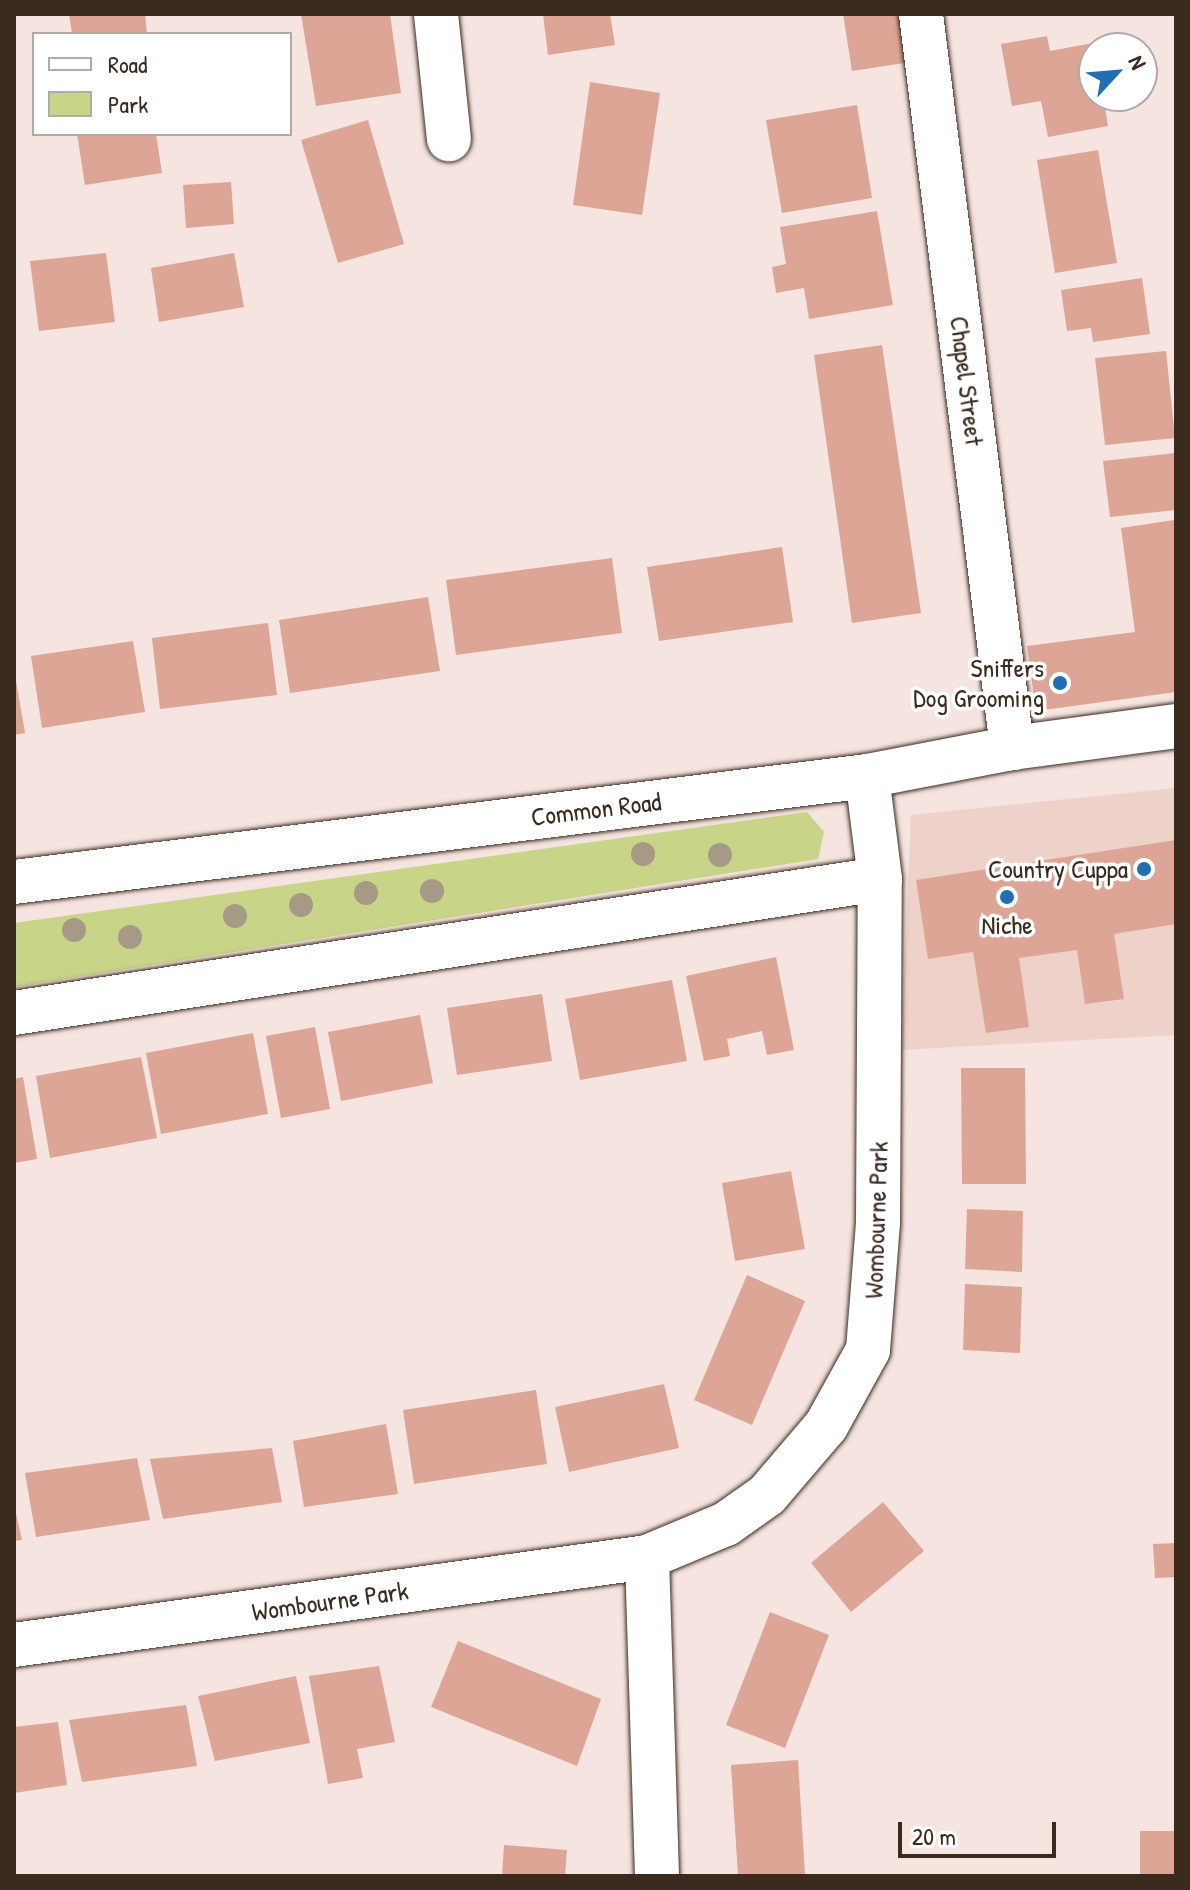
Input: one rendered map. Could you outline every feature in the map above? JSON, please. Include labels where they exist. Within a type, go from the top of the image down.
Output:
[{"type":"street","points":[[436,14],[449,139]]},
{"type":"street","name":"Chapel Street","points":[[921,14],[1012,748]]},
{"type":"street","name":"Common Road","points":[[14,882],[867,776],[1012,748],[1176,726]]},
{"type":"street","name":"Wombourne Park","points":[[14,1645],[647,1557],[726,1524],[767,1495],[826,1426],[868,1350],[878,1223],[880,879],[867,776]]},
{"type":"street","points":[[14,1013],[880,879]]},
{"type":"street","points":[[647,1557],[657,1876]]},
{"type":"shaded area","points":[[1176,788],[1176,1035],[901,1050],[911,815]]},
{"type":"green space","points":[[807,812],[824,832],[818,859],[14,987],[14,923]]},
{"type":"building","points":[[69,14],[145,14],[147,32],[72,32]]},
{"type":"building","points":[[301,14],[390,14],[401,93],[316,106]]},
{"type":"building","points":[[543,14],[610,14],[615,45],[548,55]]},
{"type":"building","points":[[843,14],[904,14],[911,62],[852,71]]},
{"type":"building","points":[[1047,36],[1050,51],[1078,46],[1078,112],[1106,112],[1108,126],[1048,137],[1041,101],[1012,106],[1001,44]]},
{"type":"building","points":[[590,82],[660,93],[642,215],[573,205]]},
{"type":"building","points":[[857,105],[872,198],[782,213],[766,120]]},
{"type":"building","points":[[368,120],[404,244],[338,263],[301,140]]},
{"type":"building","points":[[77,136],[156,136],[162,173],[85,185]]},
{"type":"building","points":[[1098,150],[1117,263],[1055,273],[1037,160]]},
{"type":"building","points":[[231,182],[234,224],[186,228],[183,185]]},
{"type":"building","points":[[877,211],[893,305],[809,319],[804,288],[776,293],[772,267],[786,264],[780,227]]},
{"type":"building","points":[[106,253],[115,322],[39,331],[30,261]]},
{"type":"building","points":[[234,253],[244,307],[159,322],[151,268]]},
{"type":"building","points":[[1142,278],[1150,334],[1093,342],[1091,328],[1067,331],[1061,290]]},
{"type":"building","points":[[882,345],[921,613],[852,623],[814,355]]},
{"type":"building","points":[[1166,351],[1175,438],[1105,445],[1095,358]]},
{"type":"building","points":[[1175,453],[1176,510],[1110,517],[1103,461]]},
{"type":"building","points":[[1174,520],[1176,692],[1036,711],[1027,646],[1135,632],[1121,528]]},
{"type":"building","points":[[782,547],[793,622],[659,641],[647,567]]},
{"type":"building","points":[[612,558],[622,633],[456,655],[446,580]]},
{"type":"building","points":[[428,597],[440,671],[290,693],[279,620]]},
{"type":"building","points":[[268,623],[277,695],[160,709],[152,638]]},
{"type":"building","points":[[133,641],[145,712],[42,728],[31,656]]},
{"type":"building","points":[[14,669],[25,733],[14,735]]},
{"type":"building","points":[[1176,840],[1176,924],[1114,934],[1124,999],[1085,1004],[1077,950],[1019,958],[1029,1027],[986,1033],[973,952],[928,959],[916,880]]},
{"type":"building","points":[[776,957],[794,1050],[767,1055],[762,1031],[727,1039],[730,1056],[704,1061],[686,976]]},
{"type":"building","points":[[672,980],[687,1061],[580,1080],[565,999]]},
{"type":"building","points":[[542,994],[552,1061],[457,1075],[447,1008]]},
{"type":"building","points":[[420,1015],[433,1083],[341,1101],[328,1032]]},
{"type":"building","points":[[315,1027],[330,1109],[281,1118],[266,1036]]},
{"type":"building","points":[[253,1033],[268,1114],[161,1134],[146,1053]]},
{"type":"building","points":[[141,1057],[157,1138],[50,1158],[36,1076]]},
{"type":"building","points":[[961,1068],[1025,1068],[1026,1184],[962,1184]]},
{"type":"building","points":[[23,1077],[37,1159],[14,1163],[14,1079]]},
{"type":"building","points":[[791,1171],[805,1249],[735,1261],[722,1183]]},
{"type":"building","points":[[967,1209],[1023,1211],[1022,1272],[965,1269]]},
{"type":"building","points":[[747,1275],[805,1301],[752,1425],[694,1400]]},
{"type":"building","points":[[965,1284],[1022,1287],[1020,1353],[963,1350]]},
{"type":"building","points":[[664,1384],[679,1448],[569,1472],[555,1407]]},
{"type":"building","points":[[536,1390],[547,1464],[414,1484],[403,1410]]},
{"type":"building","points":[[386,1424],[398,1494],[304,1507],[293,1441]]},
{"type":"building","points":[[272,1448],[282,1502],[163,1519],[150,1459]]},
{"type":"building","points":[[137,1458],[150,1520],[36,1537],[25,1473]]},
{"type":"building","points":[[883,1502],[924,1551],[851,1612],[811,1563]]},
{"type":"building","points":[[14,1504],[22,1540],[14,1541]]},
{"type":"building","points":[[1176,1543],[1176,1577],[1155,1578],[1153,1544]]},
{"type":"building","points":[[770,1612],[829,1635],[785,1748],[726,1725]]},
{"type":"building","points":[[458,1641],[601,1699],[577,1766],[431,1707]]},
{"type":"building","points":[[379,1666],[395,1742],[357,1749],[363,1778],[328,1784],[309,1676]]},
{"type":"building","points":[[296,1676],[310,1743],[215,1761],[198,1696]]},
{"type":"building","points":[[186,1705],[197,1766],[82,1782],[69,1720]]},
{"type":"building","points":[[58,1722],[67,1785],[14,1793],[14,1727]]},
{"type":"building","points":[[798,1760],[805,1874],[738,1876],[731,1765]]},
{"type":"building","points":[[1140,1831],[1176,1831],[1176,1876],[1140,1876]]},
{"type":"building","points":[[504,1845],[567,1850],[565,1876],[502,1876]]},
{"type":"place","name":"Sniffers Dog Grooming","points":[[1060,683]]},
{"type":"place","name":"Country Cuppa","points":[[1144,869]]},
{"type":"place","name":"Niche","points":[[1007,897]]}]
